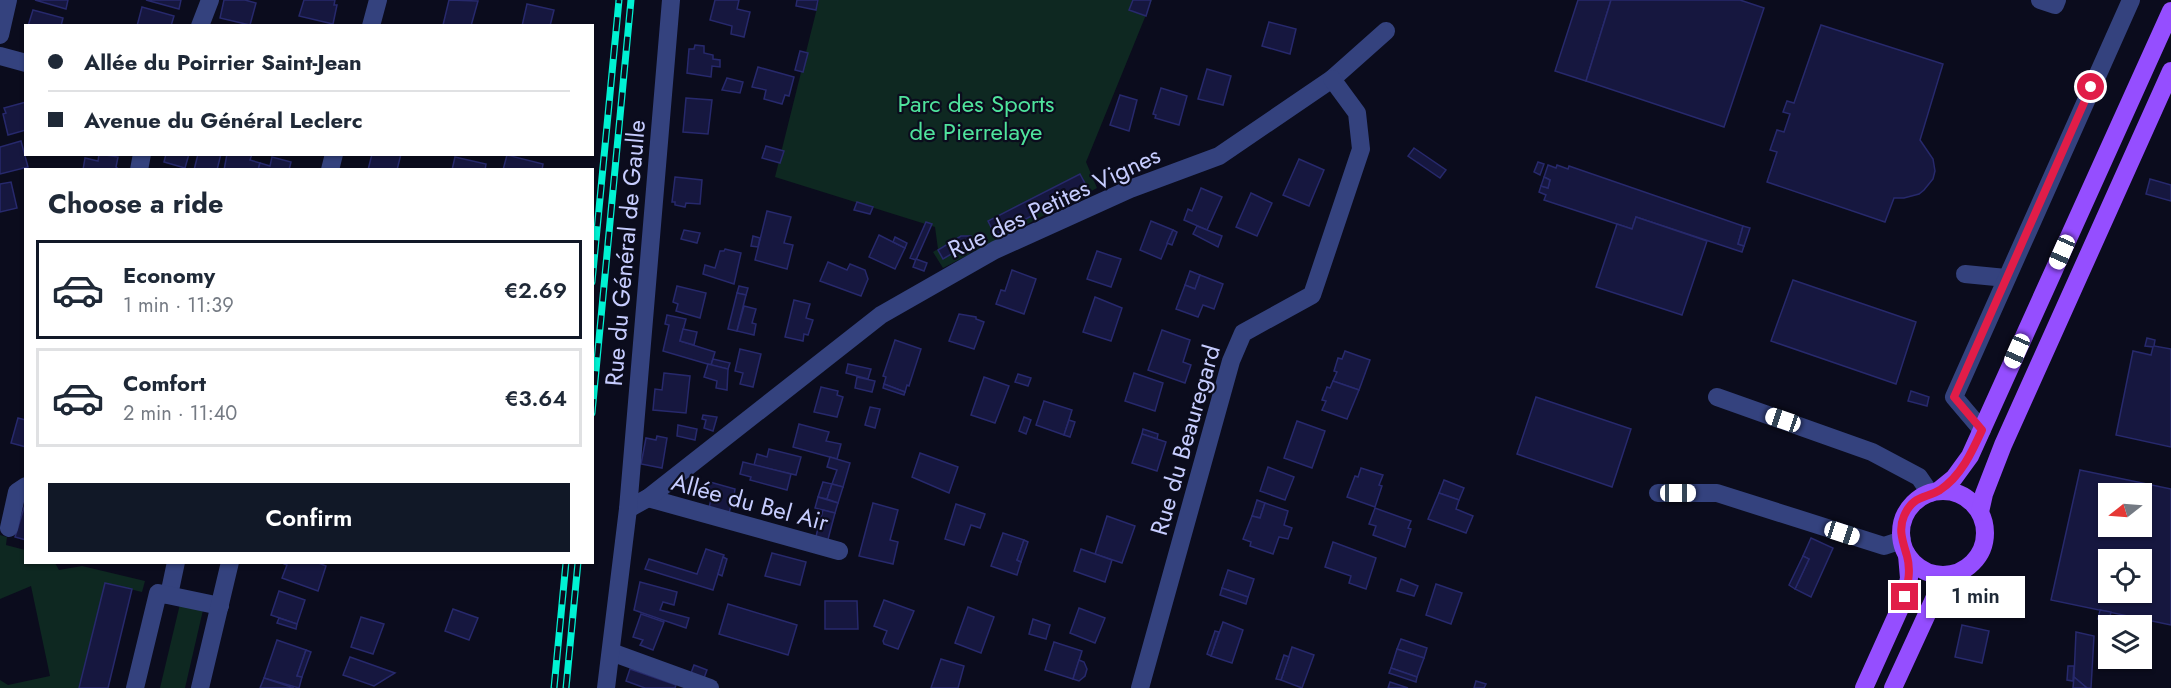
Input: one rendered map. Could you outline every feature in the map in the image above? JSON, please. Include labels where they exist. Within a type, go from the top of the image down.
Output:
[{"type":"main road","points":[[1864,688],[1905,597],[1909,578],[1902,523],[1904,515],[1915,501],[1934,492],[1954,477],[1965,463],[2171,11]]},
{"type":"main road","points":[[1980,512],[1984,494],[2002,445],[2171,71]]},
{"type":"main road","points":[[1904,548],[1923,570],[1945,575],[1963,570],[1976,559],[1980,552],[1985,536],[1984,528],[1980,512],[1974,504],[1958,493],[1934,492]]},
{"type":"main road","points":[[1893,688],[1945,575]]},
{"type":"street","points":[[0,35],[9,0]]},
{"type":"street","points":[[201,24],[210,0]]},
{"type":"street","points":[[372,24],[378,0]]},
{"type":"street","name":"Rue du Général de Gaulle","points":[[606,688],[628,509],[671,0]]},
{"type":"street","points":[[2040,0],[2055,5],[2057,0]]},
{"type":"street","points":[[1982,430],[1954,397],[2129,0]]},
{"type":"street","name":"Rue des Petites Vignes","points":[[628,509],[648,498],[881,315],[995,250],[1130,189],[1219,156],[1332,79],[1386,31]]},
{"type":"street","points":[[0,56],[24,62]]},
{"type":"street","name":"Rue du Beauregard","points":[[1140,688],[1231,362],[1243,333],[1312,295],[1361,149],[1357,113],[1332,79]]},
{"type":"street","points":[[1965,274],[2006,278]]},
{"type":"street","points":[[1717,397],[1872,452],[1919,477],[1934,492]]},
{"type":"street","points":[[9,528],[17,492],[24,487]]},
{"type":"street","points":[[1658,493],[1717,493],[1884,546],[1904,548]]},
{"type":"street","name":"Allée du Bel Air","points":[[648,498],[840,551]]},
{"type":"street","points":[[169,595],[176,564]]},
{"type":"street","points":[[200,688],[230,564]]},
{"type":"street","points":[[135,688],[158,593],[220,606]]},
{"type":"street","points":[[611,652],[710,688]]},
{"type":"green space","name":"Parc des Sports de Pierrelaye","points":[[819,0],[1152,0],[1086,162],[1097,188],[943,268],[933,252],[938,249],[935,227],[775,177]]},
{"type":"green space","points":[[0,535],[7,537],[6,545],[24,550],[24,564],[56,564],[59,570],[82,566],[145,581],[142,592],[105,583],[79,688],[0,688],[0,680],[8,685],[50,676],[31,586],[0,599]]},
{"type":"green space","points":[[180,604],[203,610],[185,688],[160,688]]},
{"type":"building","points":[[35,0],[68,0],[66,9]]},
{"type":"building","points":[[146,0],[181,0],[179,9]]},
{"type":"building","points":[[224,0],[245,0],[256,3],[250,24],[220,18]]},
{"type":"building","points":[[304,0],[335,0],[334,5],[337,5],[333,24],[299,16]]},
{"type":"building","points":[[449,0],[478,1],[472,24],[443,24]]},
{"type":"building","points":[[715,0],[739,0],[737,9],[750,12],[744,37],[731,34],[732,26],[710,20]]},
{"type":"building","points":[[797,0],[818,0],[816,10],[796,6]]},
{"type":"building","points":[[1133,0],[1151,0],[1146,16],[1129,10]]},
{"type":"building","points":[[1578,0],[1611,0],[1586,81],[1555,71]]},
{"type":"building","points":[[1611,0],[1740,0],[1764,8],[1724,127],[1586,81]]},
{"type":"building","points":[[527,4],[554,10],[550,24],[522,24]]},
{"type":"building","points":[[142,7],[174,16],[172,24],[138,24]]},
{"type":"building","points":[[33,10],[63,18],[62,24],[29,24]]},
{"type":"building","points":[[1269,22],[1296,29],[1290,54],[1262,46]]},
{"type":"building","points":[[1821,25],[1943,64],[1920,140],[1933,159],[1935,171],[1933,179],[1919,194],[1894,198],[1885,222],[1767,182],[1777,152],[1770,150],[1777,130],[1784,132],[1790,114],[1783,112],[1787,101],[1794,103]]},
{"type":"building","points":[[695,45],[704,46],[704,53],[713,55],[713,59],[720,60],[720,67],[712,66],[711,77],[687,73],[689,49],[694,49]]},
{"type":"building","points":[[800,51],[808,53],[803,72],[795,70]]},
{"type":"building","points":[[758,67],[794,77],[789,96],[785,95],[782,104],[764,99],[766,90],[752,87]]},
{"type":"building","points":[[1207,69],[1231,76],[1223,105],[1198,99]]},
{"type":"building","points":[[727,78],[743,82],[740,93],[722,90]]},
{"type":"building","points":[[1161,88],[1187,96],[1179,125],[1155,118],[1156,115],[1153,114]]},
{"type":"building","points":[[1120,95],[1137,100],[1129,131],[1110,125]]},
{"type":"building","points":[[686,98],[712,100],[708,134],[683,132]]},
{"type":"building","points":[[24,103],[24,131],[8,135],[3,114],[6,113],[4,108]]},
{"type":"building","points":[[21,141],[28,167],[0,174],[0,147]]},
{"type":"building","points":[[766,146],[784,151],[780,163],[762,158]]},
{"type":"building","points":[[1414,148],[1446,170],[1440,178],[1408,156]]},
{"type":"building","points":[[99,156],[118,157],[117,168],[83,168],[85,158],[98,161]]},
{"type":"building","points":[[166,156],[188,156],[185,168],[164,162]]},
{"type":"building","points":[[198,156],[220,156],[218,168],[194,168]]},
{"type":"building","points":[[227,156],[251,156],[250,160],[260,163],[259,168],[224,168]]},
{"type":"building","points":[[372,156],[400,156],[398,168],[368,168]]},
{"type":"building","points":[[507,156],[543,164],[542,168],[504,168]]},
{"type":"building","points":[[272,157],[291,162],[290,168],[259,168],[260,163],[270,166]]},
{"type":"building","points":[[455,157],[486,164],[485,168],[452,168]]},
{"type":"building","points":[[1299,159],[1324,170],[1309,206],[1283,195]]},
{"type":"building","points":[[1538,162],[1544,164],[1540,175],[1534,172]]},
{"type":"building","points":[[1548,165],[1568,169],[1569,166],[1743,226],[1738,244],[1744,246],[1742,252],[1636,217],[1632,229],[1544,200],[1546,195],[1539,192],[1541,186],[1548,188],[1550,180],[1544,177]]},
{"type":"building","points":[[1080,174],[1087,187],[995,235],[988,221]]},
{"type":"building","points":[[675,177],[702,180],[700,204],[686,203],[685,207],[672,202]]},
{"type":"building","points":[[1544,177],[1550,180],[1548,188],[1541,186]]},
{"type":"building","points":[[2150,179],[2171,185],[2171,201],[2146,194]]},
{"type":"building","points":[[11,182],[17,208],[0,212],[0,184]]},
{"type":"building","points":[[1201,188],[1222,197],[1207,230],[1184,220],[1188,209],[1192,211]]},
{"type":"building","points":[[1251,193],[1272,203],[1257,236],[1236,227]]},
{"type":"building","points":[[857,202],[873,207],[870,214],[854,210]]},
{"type":"building","points":[[767,211],[791,217],[784,243],[793,245],[787,269],[755,260]]},
{"type":"building","points":[[1636,217],[1707,241],[1682,315],[1596,287],[1617,224],[1632,229]]},
{"type":"building","points":[[1151,221],[1173,230],[1161,259],[1140,250]]},
{"type":"building","points":[[926,222],[932,224],[916,260],[910,258]]},
{"type":"building","points":[[1197,226],[1222,236],[1218,247],[1193,234]]},
{"type":"building","points":[[1743,226],[1750,228],[1744,246],[1738,244]]},
{"type":"building","points":[[684,230],[700,233],[697,243],[681,239]]},
{"type":"building","points":[[1173,230],[1177,232],[1172,245],[1167,243]]},
{"type":"building","points":[[879,235],[905,248],[895,269],[869,257]]},
{"type":"building","points":[[753,236],[760,238],[758,247],[751,246]]},
{"type":"building","points":[[961,236],[971,236],[973,241],[943,259],[938,250]]},
{"type":"building","points":[[895,237],[907,243],[905,248],[893,242]]},
{"type":"building","points":[[725,249],[741,253],[734,284],[703,274],[705,265],[715,268],[720,251]]},
{"type":"building","points":[[1097,251],[1121,259],[1111,287],[1087,279]]},
{"type":"building","points":[[916,259],[927,263],[924,271],[913,267]]},
{"type":"building","points":[[828,262],[847,270],[850,264],[865,270],[868,279],[861,296],[820,281]]},
{"type":"building","points":[[1012,270],[1036,279],[1024,314],[996,304],[1001,290],[1005,291]]},
{"type":"building","points":[[1190,271],[1200,275],[1195,289],[1185,285]]},
{"type":"building","points":[[1200,275],[1223,284],[1214,309],[1203,305],[1198,317],[1176,309],[1185,285],[1195,289]]},
{"type":"building","points":[[1793,280],[1916,322],[1896,384],[1771,341]]},
{"type":"building","points":[[677,286],[706,293],[700,318],[676,311],[678,304],[673,302]]},
{"type":"building","points":[[739,286],[748,288],[746,295],[737,293]]},
{"type":"building","points":[[737,293],[746,295],[737,331],[728,329]]},
{"type":"building","points":[[1095,297],[1122,308],[1111,341],[1083,332]]},
{"type":"building","points":[[794,300],[810,304],[806,318],[813,320],[808,335],[804,334],[803,341],[785,337]]},
{"type":"building","points":[[744,306],[756,309],[752,323],[756,324],[754,335],[737,331]]},
{"type":"building","points":[[959,314],[976,317],[984,322],[974,349],[949,341]]},
{"type":"building","points":[[667,315],[686,319],[680,341],[715,352],[711,365],[663,351],[669,325],[665,324]]},
{"type":"building","points":[[683,329],[697,332],[694,345],[680,341]]},
{"type":"building","points":[[1162,330],[1190,340],[1183,362],[1191,365],[1185,383],[1148,370]]},
{"type":"building","points":[[2147,338],[2155,340],[2154,346],[2171,349],[2171,447],[2116,435],[2133,351],[2151,355],[2153,347],[2145,346]]},
{"type":"building","points":[[895,340],[921,349],[905,392],[884,384],[886,377],[883,376]]},
{"type":"building","points":[[740,349],[761,354],[753,387],[740,384],[743,373],[735,371]]},
{"type":"building","points":[[1345,351],[1370,360],[1359,390],[1333,381],[1337,372],[1334,371],[1338,358],[1342,359]]},
{"type":"building","points":[[713,359],[730,363],[728,369],[711,365]]},
{"type":"building","points":[[708,364],[728,369],[727,390],[716,388],[717,381],[704,377]]},
{"type":"building","points":[[848,364],[871,369],[868,379],[846,373]]},
{"type":"building","points":[[664,373],[690,376],[686,413],[653,410],[655,389],[662,390]]},
{"type":"building","points":[[1134,373],[1163,383],[1155,411],[1125,401]]},
{"type":"building","points":[[1018,374],[1031,378],[1028,386],[1015,382]]},
{"type":"building","points":[[857,377],[875,381],[872,392],[855,388]]},
{"type":"building","points":[[984,377],[1009,386],[995,423],[971,415]]},
{"type":"building","points":[[1333,381],[1359,390],[1347,419],[1322,410],[1326,401],[1322,400],[1327,387],[1330,388]]},
{"type":"building","points":[[884,384],[905,392],[904,395],[883,388]]},
{"type":"building","points":[[821,387],[838,391],[837,395],[843,397],[837,417],[814,412]]},
{"type":"building","points":[[1911,391],[1929,397],[1927,406],[1908,401]]},
{"type":"building","points":[[1536,397],[1631,429],[1612,487],[1517,454]]},
{"type":"building","points":[[1044,401],[1072,410],[1064,435],[1036,425]]},
{"type":"building","points":[[870,407],[880,409],[875,428],[865,425]]},
{"type":"building","points":[[703,415],[717,417],[713,431],[704,428],[706,420],[702,419]]},
{"type":"building","points":[[1024,417],[1031,420],[1026,434],[1019,431]]},
{"type":"building","points":[[18,418],[24,420],[24,446],[11,443]]},
{"type":"building","points":[[1069,420],[1075,422],[1070,437],[1064,435]]},
{"type":"building","points":[[1297,421],[1325,431],[1312,468],[1284,458]]},
{"type":"building","points":[[799,424],[829,432],[826,441],[841,444],[837,459],[793,447]]},
{"type":"building","points":[[678,425],[697,429],[695,440],[677,436]]},
{"type":"building","points":[[1143,429],[1158,434],[1157,439],[1142,434]]},
{"type":"building","points":[[1142,434],[1166,442],[1157,471],[1132,463]]},
{"type":"building","points":[[657,436],[667,438],[662,468],[641,464],[646,438],[656,440]]},
{"type":"building","points":[[769,449],[801,457],[796,475],[754,465],[757,454],[767,457]]},
{"type":"building","points":[[920,453],[958,467],[949,493],[912,477]]},
{"type":"building","points":[[830,457],[850,463],[843,487],[832,484],[837,470],[827,467]]},
{"type":"building","points":[[743,462],[791,474],[787,490],[750,480],[751,477],[740,474]]},
{"type":"building","points":[[1268,467],[1294,477],[1285,500],[1260,491]]},
{"type":"building","points":[[1361,468],[1383,475],[1375,507],[1347,497],[1355,476],[1358,477]]},
{"type":"building","points":[[2080,470],[2142,483],[2098,483],[2098,537],[2152,537],[2152,485],[2171,489],[2171,625],[2152,621],[2152,615],[2123,615],[2051,600]]},
{"type":"building","points":[[1444,480],[1464,488],[1459,500],[1439,493]]},
{"type":"building","points":[[710,482],[735,489],[734,496],[740,497],[739,503],[732,502],[729,513],[709,508],[712,495],[707,494]]},
{"type":"building","points":[[823,482],[832,484],[827,499],[818,497]]},
{"type":"building","points":[[832,484],[843,487],[838,503],[827,499]]},
{"type":"building","points":[[1439,493],[1459,500],[1456,509],[1473,516],[1466,533],[1428,519]]},
{"type":"building","points":[[818,497],[838,503],[835,513],[815,508]]},
{"type":"building","points":[[1257,500],[1265,503],[1260,518],[1252,516]]},
{"type":"building","points":[[873,503],[898,510],[890,540],[898,542],[893,564],[859,556]]},
{"type":"building","points":[[1265,503],[1288,511],[1284,525],[1292,528],[1288,539],[1279,537],[1273,554],[1250,546],[1251,542],[1243,539],[1252,516],[1260,518]]},
{"type":"building","points":[[956,504],[985,514],[980,528],[971,525],[964,545],[945,539]]},
{"type":"building","points":[[24,508],[24,539],[15,537]]},
{"type":"building","points":[[1375,508],[1411,521],[1405,547],[1373,535],[1376,526],[1369,524]]},
{"type":"building","points":[[823,510],[835,513],[827,543],[815,540]]},
{"type":"building","points":[[1107,516],[1135,526],[1122,563],[1095,554]]},
{"type":"building","points":[[1003,533],[1024,540],[1017,560],[1021,562],[1017,575],[991,566]]},
{"type":"building","points":[[1811,538],[1833,548],[1811,597],[1795,589],[1809,559],[1803,556]]},
{"type":"building","points":[[1024,540],[1028,542],[1021,562],[1017,560]]},
{"type":"building","points":[[1333,542],[1376,558],[1366,589],[1349,583],[1351,576],[1325,567]]},
{"type":"building","points":[[706,549],[724,555],[713,590],[645,569],[649,559],[697,574]]},
{"type":"building","points":[[1081,549],[1112,560],[1105,582],[1074,571]]},
{"type":"building","points":[[772,553],[806,562],[800,585],[765,576]]},
{"type":"building","points":[[1803,556],[1809,559],[1795,589],[1789,585]]},
{"type":"building","points":[[723,557],[727,559],[722,576],[718,574]]},
{"type":"building","points":[[284,564],[326,566],[318,591],[282,578],[287,565]]},
{"type":"building","points":[[1228,570],[1254,579],[1248,597],[1222,588]]},
{"type":"building","points":[[1401,579],[1418,586],[1414,596],[1397,591]]},
{"type":"building","points":[[640,582],[677,592],[674,605],[663,602],[660,610],[689,618],[686,628],[634,610]]},
{"type":"building","points":[[105,583],[132,589],[108,688],[79,688]]},
{"type":"building","points":[[1436,584],[1462,593],[1451,624],[1426,615]]},
{"type":"building","points":[[1222,588],[1248,597],[1246,604],[1220,595]]},
{"type":"building","points":[[279,591],[305,600],[297,624],[271,615]]},
{"type":"building","points":[[884,600],[914,611],[898,649],[884,644],[887,631],[874,626]]},
{"type":"building","points":[[825,601],[857,601],[858,629],[825,629]]},
{"type":"building","points":[[728,604],[797,625],[788,655],[719,634]]},
{"type":"building","points":[[968,607],[994,617],[981,653],[955,643]]},
{"type":"building","points":[[1079,608],[1105,618],[1095,643],[1070,633]]},
{"type":"building","points":[[453,609],[478,618],[469,640],[445,631]]},
{"type":"building","points":[[2100,610],[2111,612],[2110,615],[2099,615]]},
{"type":"building","points":[[641,614],[664,622],[653,650],[640,645],[643,640],[633,637]]},
{"type":"building","points":[[361,617],[384,624],[373,654],[351,647]]},
{"type":"building","points":[[279,618],[297,624],[296,629],[277,623]]},
{"type":"building","points":[[1033,619],[1050,625],[1046,639],[1029,634]]},
{"type":"building","points":[[1223,622],[1243,630],[1232,663],[1211,656]]},
{"type":"building","points":[[1962,625],[1989,631],[1982,663],[1955,657]]},
{"type":"building","points":[[1215,631],[1219,632],[1211,656],[1207,654]]},
{"type":"building","points":[[2076,632],[2094,636],[2091,688],[2087,688],[2074,677]]},
{"type":"building","points":[[1401,639],[1427,648],[1424,658],[1397,649]]},
{"type":"building","points":[[277,640],[306,650],[297,676],[302,677],[299,688],[264,678]]},
{"type":"building","points":[[1054,642],[1082,651],[1073,679],[1045,670]]},
{"type":"building","points":[[1292,647],[1314,655],[1302,688],[1281,680]]},
{"type":"building","points":[[1397,649],[1424,658],[1417,677],[1391,668]]},
{"type":"building","points":[[306,650],[311,652],[302,677],[297,676]]},
{"type":"building","points":[[1284,655],[1289,657],[1281,680],[1276,679]]},
{"type":"building","points":[[350,657],[395,673],[374,686],[343,675]]},
{"type":"building","points":[[941,659],[964,666],[958,688],[931,688]]},
{"type":"building","points":[[1079,660],[1084,662],[1087,669],[1085,676],[1079,681],[1073,679]]},
{"type":"building","points":[[694,665],[707,670],[704,678],[691,673]]},
{"type":"building","points":[[2068,666],[2074,666],[2073,681],[2067,680]]},
{"type":"building","points":[[1391,668],[1417,677],[1416,682],[1389,673]]},
{"type":"building","points":[[630,669],[676,685],[675,688],[645,688],[626,681]]},
{"type":"building","points":[[2074,677],[2087,688],[2073,688]]},
{"type":"building","points":[[264,678],[294,688],[260,688]]},
{"type":"building","points":[[1476,681],[1486,684],[1484,688],[1474,688]]},
{"type":"building","points":[[1390,682],[1408,688],[1388,688]]},
{"type":"railway","points":[[594,261],[619,0]]},
{"type":"railway","points":[[594,392],[631,0]]},
{"type":"railway","points":[[554,688],[566,564]]},
{"type":"railway","points":[[566,688],[578,564]]},
{"type":"route","points":[[1905,597],[1909,569],[1901,532],[1904,515],[1915,501],[1938,491],[1954,477],[1970,456],[1982,430],[1954,397],[2091,87]]}]
